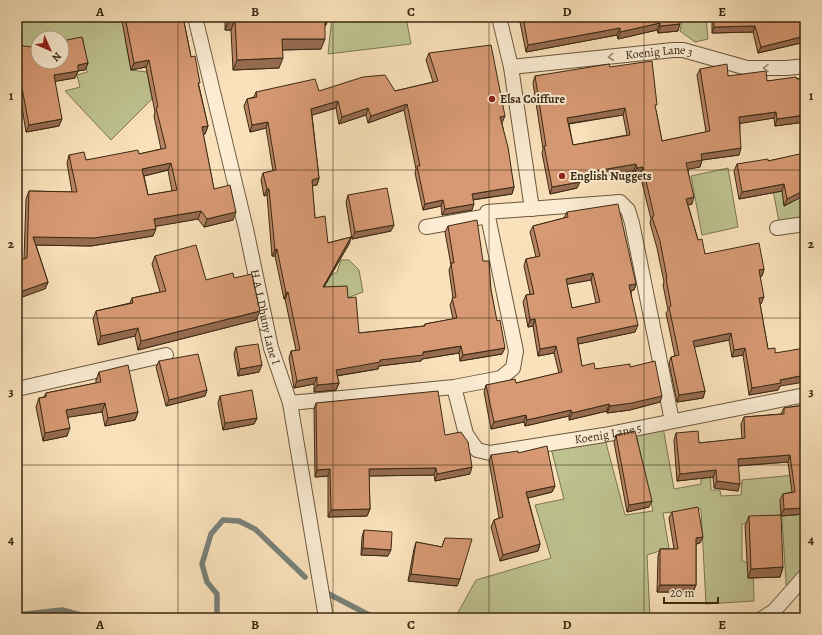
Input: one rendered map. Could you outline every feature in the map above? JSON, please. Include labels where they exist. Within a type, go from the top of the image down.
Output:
[{"type":"street","name":"H.A.L Dhuny Lane I","points":[[195,17],[246,229],[270,348],[290,403],[326,618]]},
{"type":"street","points":[[499,17],[511,66],[532,209]]},
{"type":"street","name":"Koenig Lane 3","points":[[511,66],[683,50],[747,68],[787,68],[805,66]]},
{"type":"street","points":[[290,403],[454,387],[500,378],[513,368],[516,351],[487,212],[620,202],[628,210],[672,421]]},
{"type":"street","points":[[426,227],[488,216]]},
{"type":"street","points":[[777,228],[805,224]]},
{"type":"street","points":[[17,389],[166,356]]},
{"type":"street","name":"Koenig Lane 5","points":[[454,387],[466,434],[477,450],[490,453],[604,435],[805,395]]},
{"type":"street","points":[[763,618],[774,611],[805,576]]},
{"type":"green space","points":[[17,17],[116,17],[117,22],[139,17],[125,39],[131,70],[147,72],[152,99],[111,140],[65,91],[80,87],[77,75],[87,72],[83,39],[70,42],[70,30],[30,30],[30,51],[17,47]]},
{"type":"green space","points":[[332,17],[406,17],[411,44],[328,54]]},
{"type":"green space","points":[[683,17],[706,17],[708,39],[695,42],[680,31]]},
{"type":"green space","points":[[805,155],[805,217],[779,222],[768,163]]},
{"type":"green space","points":[[728,168],[738,227],[702,235],[691,176]]},
{"type":"green space","points":[[341,260],[349,260],[359,270],[363,292],[347,298],[320,300],[317,281],[337,272]]},
{"type":"green space","points":[[663,427],[674,489],[701,484],[701,469],[710,468],[711,490],[720,490],[721,496],[741,495],[742,480],[805,474],[805,576],[787,597],[782,518],[742,524],[742,561],[753,564],[754,601],[706,604],[701,509],[663,513],[669,548],[647,555],[650,618],[455,618],[476,580],[551,558],[535,505],[564,499],[550,444],[604,435],[625,515],[653,511],[636,433]]},
{"type":"building","points":[[125,17],[183,17],[191,57],[195,56],[200,83],[198,83],[208,126],[202,127],[214,189],[230,185],[236,212],[207,219],[201,211],[154,219],[156,229],[94,238],[33,237],[48,282],[17,293],[17,261],[27,258],[29,191],[77,192],[69,155],[84,152],[86,160],[138,150],[139,154],[166,148],[156,108],[158,107],[149,60],[134,63]],"holes":[[[171,163],[177,190],[148,195],[142,169]]]},
{"type":"building","points":[[229,17],[325,17],[325,39],[282,39],[283,58],[237,60],[235,19],[229,19]]},
{"type":"building","points":[[523,17],[680,17],[680,24],[660,26],[660,23],[620,32],[620,28],[528,45]]},
{"type":"building","points":[[714,17],[805,17],[805,36],[761,47],[755,26],[714,27]]},
{"type":"building","points":[[82,37],[88,63],[78,65],[78,71],[54,75],[62,119],[29,125],[21,83],[17,83],[17,45],[30,47],[30,70],[70,70],[70,39]]},
{"type":"building","points":[[491,45],[505,116],[500,117],[508,147],[514,187],[472,194],[474,204],[445,209],[443,200],[425,204],[417,166],[420,166],[407,104],[371,116],[368,108],[342,117],[338,101],[311,109],[319,178],[312,180],[315,218],[325,216],[328,243],[351,237],[323,287],[347,286],[348,298],[356,297],[359,333],[425,326],[425,324],[457,318],[452,298],[456,297],[451,263],[454,263],[448,226],[477,220],[483,261],[489,261],[491,290],[497,321],[500,320],[505,348],[463,355],[461,346],[423,352],[423,355],[380,360],[380,362],[336,370],[339,383],[317,385],[317,377],[297,381],[291,351],[300,350],[288,292],[286,293],[277,249],[275,250],[269,189],[267,189],[263,173],[276,170],[268,122],[252,125],[247,99],[257,97],[256,92],[315,79],[319,91],[363,77],[385,75],[395,91],[438,81],[429,53]]},
{"type":"building","points":[[652,61],[657,105],[655,105],[662,141],[710,131],[700,69],[727,64],[728,76],[766,71],[767,81],[796,77],[797,79],[805,78],[805,115],[777,119],[776,112],[739,117],[741,148],[701,154],[702,160],[686,163],[694,197],[686,199],[698,240],[702,239],[705,254],[759,243],[764,269],[759,270],[764,297],[759,298],[768,349],[775,348],[775,353],[805,348],[805,375],[780,380],[781,383],[752,388],[745,348],[734,350],[731,333],[693,341],[705,391],[679,395],[671,357],[679,355],[669,307],[671,306],[667,278],[660,241],[652,217],[654,216],[643,167],[637,168],[636,164],[578,174],[580,182],[552,187],[544,146],[546,146],[535,76],[609,64],[610,67]],"holes":[[[625,108],[630,135],[573,145],[567,118]]]},
{"type":"building","points":[[804,153],[805,190],[787,199],[784,184],[742,192],[737,164],[768,159],[768,161]]},
{"type":"building","points":[[387,188],[394,225],[355,232],[348,195]]},
{"type":"building","points":[[618,204],[636,284],[629,285],[638,325],[577,338],[582,366],[594,363],[595,369],[630,364],[630,367],[655,361],[662,396],[632,403],[610,406],[609,404],[572,413],[571,410],[527,420],[526,415],[494,422],[486,385],[515,379],[516,383],[562,372],[556,346],[540,349],[535,319],[530,320],[526,295],[534,294],[526,259],[540,256],[533,226],[568,217],[567,212]],"holes":[[[593,273],[600,302],[572,308],[566,279]]]},
{"type":"building","points":[[196,245],[206,280],[233,273],[234,278],[252,274],[260,311],[141,341],[138,328],[101,336],[96,311],[133,303],[132,298],[166,291],[155,256]]},
{"type":"building","points":[[258,344],[262,365],[240,369],[236,347]]},
{"type":"building","points":[[198,354],[207,390],[169,400],[159,361]]},
{"type":"building","points":[[128,365],[138,412],[108,418],[105,403],[66,410],[70,428],[45,433],[39,398],[46,397],[46,393],[101,382],[99,372]]},
{"type":"building","points":[[252,390],[257,418],[225,423],[220,396]]},
{"type":"building","points":[[438,391],[445,435],[461,432],[468,442],[472,467],[437,474],[436,468],[369,469],[370,509],[331,510],[330,469],[317,470],[316,403]]},
{"type":"building","points":[[805,405],[805,508],[784,509],[783,494],[795,492],[790,455],[738,459],[740,484],[717,481],[716,470],[680,474],[676,433],[698,431],[699,443],[745,438],[744,417],[784,414],[784,408]]},
{"type":"building","points":[[635,431],[652,501],[629,505],[616,435]]},
{"type":"building","points":[[547,446],[555,486],[526,492],[540,544],[503,555],[494,520],[503,517],[491,455],[518,451],[518,453]]},
{"type":"building","points":[[698,507],[703,537],[696,538],[696,585],[660,585],[660,549],[678,549],[672,512]]},
{"type":"building","points":[[781,515],[783,567],[751,569],[749,516]]},
{"type":"building","points":[[364,530],[392,532],[391,550],[363,548]]},
{"type":"building","points":[[445,538],[472,539],[460,579],[411,574],[416,542],[442,547]]},
{"type":"waterway","points":[[217,618],[217,594],[207,582],[202,564],[211,534],[223,520],[239,521],[255,529],[305,577]]},
{"type":"waterway","points":[[323,591],[375,618]]},
{"type":"waterway","points":[[17,615],[62,610],[92,618]]},
{"type":"place","name":"Elsa Coiffure","points":[[492,99]]},
{"type":"place","name":"English Nuggets","points":[[562,176]]}]
